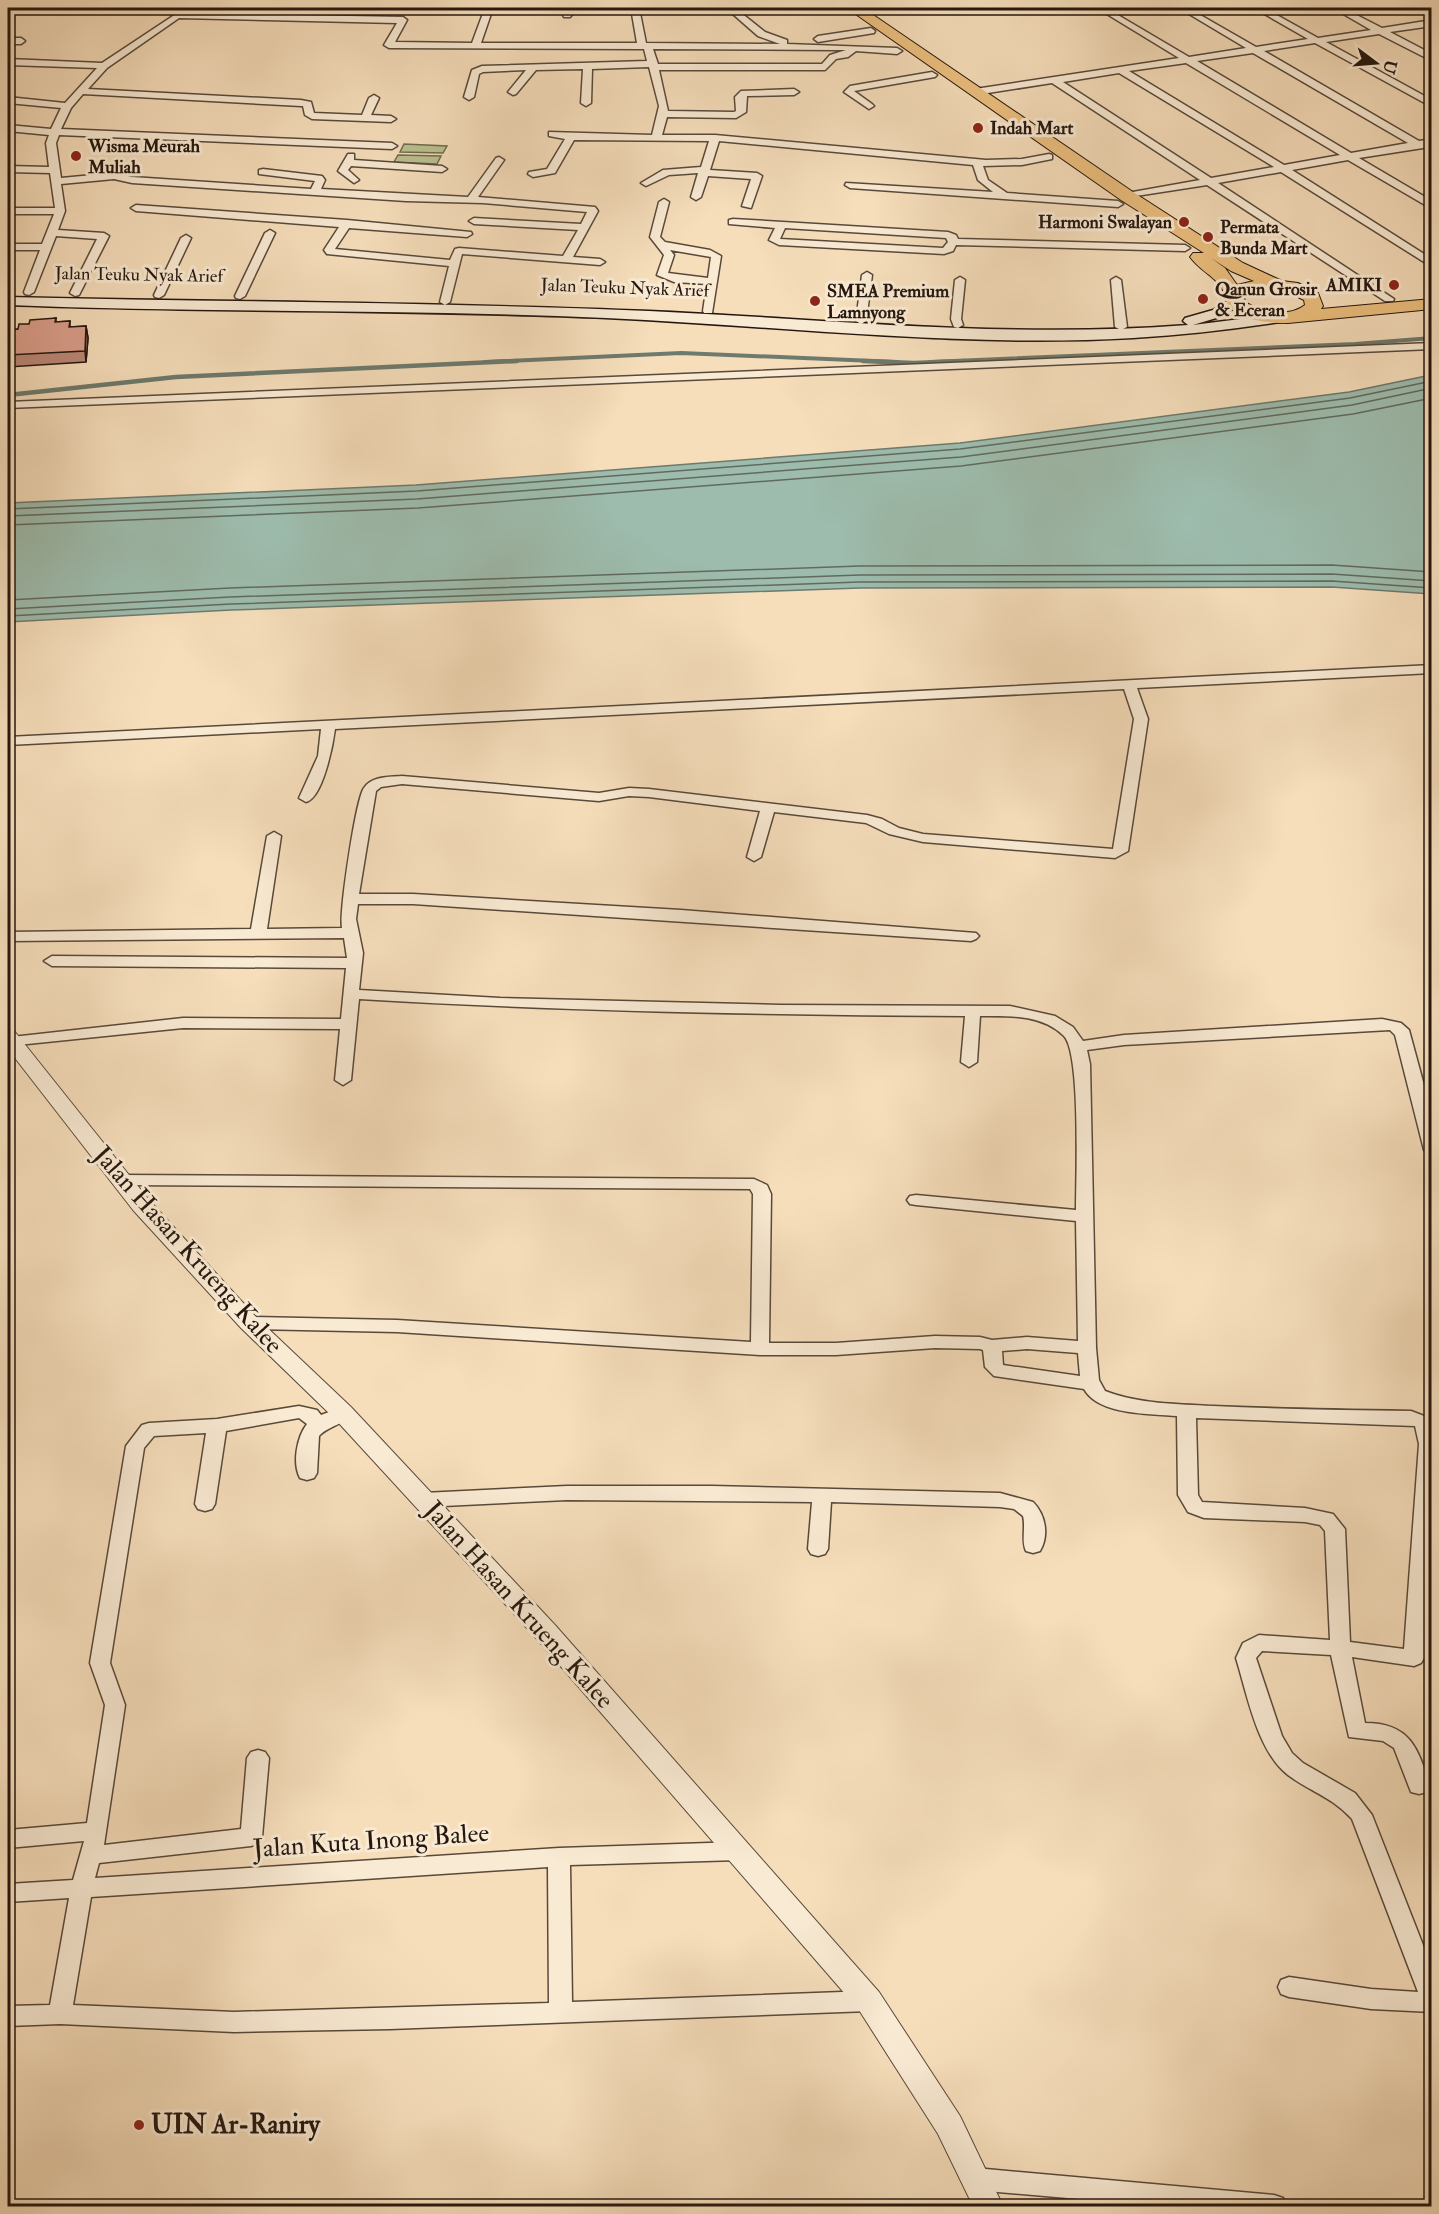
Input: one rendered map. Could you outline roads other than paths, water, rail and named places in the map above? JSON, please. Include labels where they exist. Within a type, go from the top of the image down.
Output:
[{"type":"highway","points":[[835,8],[1049,157],[1238,267],[1276,285]]},
{"type":"highway","points":[[854,8],[975,92],[1219,272],[1238,305],[1252,313],[1292,316],[1334,314],[1431,304]]},
{"type":"highway","points":[[1235,298],[1245,288],[1254,285],[1276,285],[1333,294],[1389,299],[1431,295]]},
{"type":"highway","points":[[1292,316],[1314,306],[1312,297],[1300,289]]},
{"type":"main road","name":"Jalan Teuku Nyak Arief","points":[[8,292],[445,302],[942,333],[1077,336],[1187,332],[1292,316]]},
{"type":"main road","name":"Jalan Teuku Nyak Arief","points":[[8,301],[708,311],[958,325],[1121,327],[1197,320],[1218,313],[1235,298]]},
{"type":"street","points":[[29,292],[60,211],[51,142],[53,132],[67,106],[104,66],[189,8]]},
{"type":"street","points":[[321,18],[326,8]]},
{"type":"street","points":[[476,45],[489,8]]},
{"type":"street","points":[[635,8],[645,47],[654,66],[663,114],[656,138]]},
{"type":"street","points":[[730,8],[758,31],[780,42],[794,42],[868,29]]},
{"type":"street","points":[[1101,8],[1431,206]]},
{"type":"street","points":[[1183,8],[1431,152]]},
{"type":"street","points":[[1258,8],[1431,104]]},
{"type":"street","points":[[1337,8],[1431,58]]},
{"type":"street","points":[[1417,8],[1431,15]]},
{"type":"street","points":[[180,16],[405,17],[389,45]]},
{"type":"street","points":[[975,92],[1431,22]]},
{"type":"street","points":[[8,41],[21,41]]},
{"type":"street","points":[[389,45],[854,48],[897,51]]},
{"type":"street","points":[[389,45],[432,49],[433,56]]},
{"type":"street","points":[[469,97],[478,69],[588,66],[825,67],[833,57],[845,55],[854,48]]},
{"type":"street","points":[[8,62],[104,66]]},
{"type":"street","points":[[586,103],[588,66]]},
{"type":"street","points":[[513,92],[534,67]]},
{"type":"street","points":[[1122,71],[1282,168],[1431,264]]},
{"type":"street","points":[[869,106],[849,92],[850,89],[932,75]]},
{"type":"street","points":[[1054,80],[1389,299]]},
{"type":"street","points":[[81,91],[301,103],[308,104],[308,113],[312,116],[391,119]]},
{"type":"street","points":[[663,114],[736,115],[741,112],[741,97],[744,93],[794,92]]},
{"type":"street","points":[[365,118],[374,98]]},
{"type":"street","points":[[8,100],[67,106]]},
{"type":"street","points":[[8,128],[53,132],[392,146]]},
{"type":"street","points":[[552,134],[571,137],[715,138],[978,162],[1014,163],[1049,157]]},
{"type":"street","points":[[533,174],[550,171],[571,137]]},
{"type":"street","points":[[696,197],[715,138]]},
{"type":"street","points":[[850,185],[1122,200],[1210,181],[1431,142]]},
{"type":"street","points":[[354,180],[343,173],[357,144]]},
{"type":"street","points":[[471,200],[499,160]]},
{"type":"street","points":[[978,162],[979,177],[985,185],[1006,195]]},
{"type":"street","points":[[347,164],[442,169]]},
{"type":"street","points":[[8,170],[55,175],[114,176],[132,180],[590,208],[593,211],[566,260]]},
{"type":"street","points":[[646,183],[667,172],[704,171],[757,176],[747,206]]},
{"type":"street","points":[[263,172],[318,178],[320,180],[315,191]]},
{"type":"street","points":[[445,302],[453,262],[483,200]]},
{"type":"street","points":[[664,202],[655,237],[669,255],[662,276],[712,281]]},
{"type":"street","points":[[136,208],[467,234]]},
{"type":"street","points":[[8,210],[60,211]]},
{"type":"street","points":[[474,221],[584,227]]},
{"type":"street","points":[[733,222],[948,235],[952,237],[953,242],[949,249],[944,251],[779,242],[774,240],[781,226]]},
{"type":"street","points":[[347,223],[329,250],[331,252],[453,262]]},
{"type":"street","points":[[53,233],[104,236],[75,293]]},
{"type":"street","points":[[240,296],[270,233]]},
{"type":"street","points":[[159,295],[186,238]]},
{"type":"street","points":[[953,242],[1185,248]]},
{"type":"street","points":[[661,245],[716,256],[708,311]]},
{"type":"street","points":[[8,247],[47,247]]},
{"type":"street","points":[[459,252],[600,262]]},
{"type":"street","points":[[861,321],[867,275]]},
{"type":"street","points":[[958,325],[960,280]]},
{"type":"street","points":[[1116,280],[1121,327]]},
{"type":"street","points":[[8,405],[1431,346]]},
{"type":"street","points":[[8,741],[329,724],[1132,690],[1431,669]]},
{"type":"street","points":[[343,1080],[355,944],[348,919],[369,790],[377,783],[387,780],[599,797],[629,792],[649,793],[867,819],[894,831],[923,838],[1118,854],[1123,842],[1140,711],[1132,690]]},
{"type":"street","points":[[306,798],[325,756],[329,724]]},
{"type":"street","points":[[754,857],[768,807]]},
{"type":"street","points":[[258,935],[274,836]]},
{"type":"street","points":[[351,899],[413,899],[971,936]]},
{"type":"street","points":[[8,936],[351,933]]},
{"type":"street","points":[[52,962],[353,963]]},
{"type":"street","points":[[350,994],[500,1003],[687,1008],[1019,1011],[1047,1018],[1067,1030],[1079,1046],[1082,1065],[1087,1348],[1091,1384],[1098,1396],[1112,1403],[1186,1411],[1411,1418],[1424,1422],[1428,1444],[1414,1658],[1340,1648],[1259,1643],[1250,1648],[1246,1658],[1272,1737],[1285,1759],[1296,1769],[1347,1799],[1361,1815],[1431,2001],[1371,1999],[1289,1987]]},
{"type":"street","points":[[969,1062],[973,1010]]},
{"type":"street","points":[[10,1039],[183,1023],[347,1024]]},
{"type":"street","points":[[1079,1046],[1124,1040],[1382,1024],[1395,1026],[1403,1033],[1431,1150]]},
{"type":"street","name":"Jalan Hasan Krueng Kalee","points":[[10,1039],[120,1180],[249,1323],[343,1413],[546,1632],[869,2001],[949,2125],[988,2206]]},
{"type":"street","points":[[120,1180],[754,1184],[761,1189],[762,1194],[760,1349]]},
{"type":"street","points":[[916,1200],[1085,1216]]},
{"type":"street","points":[[249,1323],[397,1326],[760,1349],[836,1349],[935,1342],[980,1343],[992,1346],[1027,1343],[1087,1348]]},
{"type":"street","points":[[992,1346],[994,1367],[1000,1372],[1091,1384]]},
{"type":"street","points":[[1186,1411],[1188,1495],[1195,1507],[1204,1512],[1305,1515],[1326,1519],[1335,1529],[1340,1648],[1356,1731],[1378,1730],[1399,1738],[1411,1758],[1419,1786]]},
{"type":"street","points":[[60,2014],[82,1887],[96,1831],[115,1705],[100,1663],[135,1446],[149,1430],[216,1426],[299,1412],[310,1415],[318,1424]]},
{"type":"street","points":[[307,1473],[306,1441],[310,1431],[318,1424],[343,1413]]},
{"type":"street","points":[[205,1504],[216,1426]]},
{"type":"street","points":[[423,1500],[556,1492],[638,1491],[1021,1502],[1029,1508],[1032,1515],[1035,1535],[1033,1546]]},
{"type":"street","points":[[818,1549],[822,1496]]},
{"type":"street","points":[[90,1855],[251,1837],[258,1758]]},
{"type":"street","points":[[8,1839],[96,1831]]},
{"type":"street","name":"Jalan Kuta Inong Balee","points":[[8,1893],[559,1857],[739,1851]]},
{"type":"street","points":[[559,1857],[561,2013]]},
{"type":"street","points":[[8,2016],[60,2014],[234,2022],[390,2019],[869,2001]]},
{"type":"street","points":[[975,2180],[1274,2206]]},
{"type":"water","points":[[1431,375],[1431,594],[1332,587],[860,588],[231,610],[8,622],[8,503],[416,485],[960,443],[1349,392]]},
{"type":"waterway","points":[[930,362],[1355,344],[1432,338]]},
{"type":"waterway","points":[[485,362],[681,353],[898,362]]},
{"type":"waterway","points":[[8,395],[176,377],[517,361]]},
{"type":"waterway","points":[[863,361],[914,363],[965,361]]},
{"type":"place","name":"Indah Mart","points":[[978,128]]},
{"type":"place","name":"Wisma Meurah Muliah","points":[[76,156]]},
{"type":"place","name":"Harmoni Swalayan","points":[[1184,222]]},
{"type":"place","name":"Permata Bunda Mart","points":[[1208,237]]},
{"type":"place","name":"AMIKI","points":[[1394,285]]},
{"type":"place","name":"Qanun Grosir & Eceran","points":[[1203,299]]},
{"type":"place","name":"SMEA Premium Lamnyong","points":[[815,301]]},
{"type":"place","name":"UIN Ar-Raniry","points":[[139,2125]]}]
